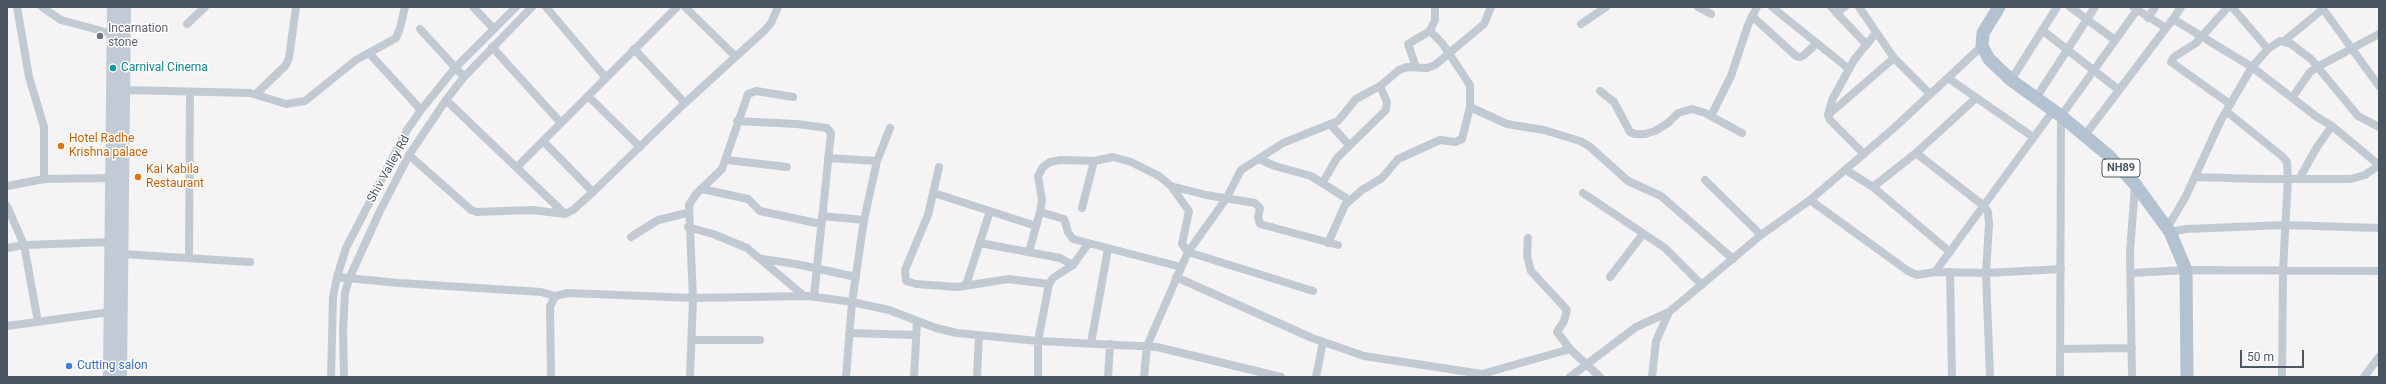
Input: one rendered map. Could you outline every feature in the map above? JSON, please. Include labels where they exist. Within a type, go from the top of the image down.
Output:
[{"type":"main road","points":[[1982,46],[1983,33],[1999,7]]},
{"type":"main road","name":"NH89","points":[[1982,46],[1989,59],[2011,80],[2086,135],[2108,155],[2135,184],[2169,230],[2186,270],[2187,377]]},
{"type":"street","points":[[17,7],[30,76],[44,127],[44,179]]},
{"type":"street","points":[[42,7],[60,20],[114,34]]},
{"type":"street","points":[[109,377],[114,7]]},
{"type":"street","points":[[121,377],[125,7]]},
{"type":"street","points":[[187,24],[205,7]]},
{"type":"street","points":[[256,94],[286,65],[289,58],[296,7]]},
{"type":"street","points":[[124,90],[256,94],[286,104],[305,101],[356,60],[396,38],[405,7]]},
{"type":"street","points":[[473,7],[494,29]]},
{"type":"street","name":"Shiv Valley Rd","points":[[331,377],[334,297],[337,277],[346,248],[407,130],[421,110],[455,68],[516,7]]},
{"type":"street","name":"Shiv Valley Rd","points":[[344,377],[343,313],[348,279],[409,155],[446,100],[464,78],[492,47],[532,7]]},
{"type":"street","points":[[546,7],[606,78]]},
{"type":"street","points":[[517,167],[677,7]]},
{"type":"street","points":[[685,7],[735,56]]},
{"type":"street","points":[[409,155],[471,210],[532,210],[565,214],[573,210],[593,192],[685,102],[771,23],[778,7]]},
{"type":"street","points":[[1416,68],[1408,44],[1430,32],[1435,20],[1435,7]]},
{"type":"street","points":[[1144,377],[1147,346],[1181,266],[1188,252],[1226,199],[1241,170],[1302,134],[1331,125],[1342,119],[1356,100],[1380,86],[1400,70],[1407,67],[1430,67],[1450,54],[1484,24],[1491,7]]},
{"type":"street","points":[[1581,24],[1606,7]]},
{"type":"street","points":[[1698,7],[1711,14]]},
{"type":"street","points":[[1772,7],[1849,69]]},
{"type":"street","points":[[1845,7],[1834,10],[1866,44]]},
{"type":"street","points":[[1859,7],[1875,34],[1894,58],[1930,94]]},
{"type":"street","points":[[2011,80],[2057,7]]},
{"type":"street","points":[[2070,7],[2115,40]]},
{"type":"street","points":[[2036,98],[2095,7]]},
{"type":"street","points":[[2148,18],[2156,7]]},
{"type":"street","points":[[2086,135],[2181,7]]},
{"type":"street","points":[[2228,7],[2202,36],[2171,62],[2228,108],[2283,156],[2287,162],[2288,179],[2283,270],[2282,377]]},
{"type":"street","points":[[2232,7],[2268,49]]},
{"type":"street","points":[[1935,272],[2033,137],[2057,113],[2094,70],[2135,8],[2148,18],[2166,28]]},
{"type":"street","points":[[1711,116],[1731,76],[1755,9],[1796,56],[1800,57],[1804,55],[1817,43]]},
{"type":"street","points":[[2169,230],[2228,108],[2252,67],[2268,49],[2284,41],[2323,9],[2379,86]]},
{"type":"street","points":[[2173,19],[2252,67],[2317,117],[2332,126],[2379,165],[2358,178],[2288,179],[2195,177]]},
{"type":"street","points":[[420,29],[464,78]]},
{"type":"street","points":[[2042,30],[2119,90]]},
{"type":"street","points":[[1328,243],[1342,210],[1349,200],[1382,178],[1398,159],[1408,153],[1440,140],[1459,141],[1464,134],[1470,107],[1470,84],[1450,54],[1430,32]]},
{"type":"street","points":[[1864,154],[1830,120],[1828,115],[1832,100],[1849,69],[1866,44],[1875,34]]},
{"type":"street","points":[[2292,98],[2310,72],[2352,47],[2379,34]]},
{"type":"street","points":[[2284,41],[2301,50],[2319,66],[2358,116],[2379,127]]},
{"type":"street","points":[[1570,377],[1636,327],[1669,312],[1761,236],[1810,200],[1864,154],[1982,46]]},
{"type":"street","points":[[492,47],[562,123]]},
{"type":"street","points":[[634,50],[685,102]]},
{"type":"street","points":[[369,53],[421,110]]},
{"type":"street","points":[[1828,115],[1894,58]]},
{"type":"street","points":[[1948,78],[2033,137]]},
{"type":"street","points":[[1323,182],[1337,158],[1386,110],[1387,102],[1380,86]]},
{"type":"street","points":[[690,377],[693,340],[693,298],[687,213],[692,199],[722,169],[727,160],[737,121],[748,94],[752,91],[793,96]]},
{"type":"street","points":[[1600,91],[1614,102],[1630,132],[1635,134],[1645,134],[1655,131],[1685,110],[1698,110],[1742,133]]},
{"type":"street","points":[[189,258],[190,92]]},
{"type":"street","points":[[588,96],[640,147]]},
{"type":"street","points":[[1873,187],[1916,153],[1976,98]]},
{"type":"street","points":[[446,100],[565,214]]},
{"type":"street","points":[[1470,107],[1507,124],[1544,130],[1574,139],[1589,146],[1628,181],[1661,196],[1733,259]]},
{"type":"street","points":[[2057,113],[2061,269],[2060,377]]},
{"type":"street","points":[[737,121],[797,124],[827,128],[830,132],[814,296]]},
{"type":"street","points":[[1331,125],[1349,145]]},
{"type":"street","points":[[2299,179],[2316,147],[2332,126]]},
{"type":"street","points":[[846,377],[852,302],[864,220],[877,161],[890,128]]},
{"type":"street","points":[[543,141],[593,192]]},
{"type":"street","points":[[1916,153],[1984,206],[1988,212],[1989,224],[1986,273],[1990,377]]},
{"type":"street","points":[[1030,252],[1042,200],[1038,176],[1043,168],[1050,162],[1061,160],[1094,161],[1113,157],[1121,158],[1158,176],[1172,186],[1189,211],[1182,244],[1188,252],[1313,292]]},
{"type":"street","points":[[828,158],[877,161]]},
{"type":"street","points":[[727,160],[787,167]]},
{"type":"street","points":[[1258,160],[1311,176],[1323,182],[1349,200]]},
{"type":"street","points":[[1082,208],[1094,161]]},
{"type":"street","points":[[939,167],[928,215],[905,270],[904,278],[908,283],[958,287],[1008,279],[1049,284]]},
{"type":"street","points":[[1846,170],[1873,187],[1950,252]]},
{"type":"street","points":[[7,186],[44,179],[111,178]]},
{"type":"street","points":[[1706,180],[1761,236]]},
{"type":"street","points":[[2132,377],[2131,273],[2135,184]]},
{"type":"street","points":[[1172,186],[1259,205],[1260,224],[1338,245]]},
{"type":"street","points":[[702,189],[748,199],[760,211],[821,220],[864,220]]},
{"type":"street","points":[[934,193],[1036,226]]},
{"type":"street","points":[[1583,193],[1664,248],[1702,285]]},
{"type":"street","points":[[1810,200],[1908,271],[1917,275],[1935,272],[1986,273],[2061,269]]},
{"type":"street","points":[[7,206],[24,245],[38,322]]},
{"type":"street","points":[[966,285],[990,211]]},
{"type":"street","points":[[1040,212],[1061,216],[1066,222],[1070,236],[1088,244],[1181,266]]},
{"type":"street","points":[[631,237],[658,220],[687,213]]},
{"type":"street","points":[[2169,230],[2285,224],[2379,228]]},
{"type":"street","points":[[688,227],[735,242],[762,259],[803,295]]},
{"type":"street","points":[[1610,277],[1643,234]]},
{"type":"street","points":[[1528,238],[1527,256],[1531,271],[1566,310],[1564,321],[1557,332],[1570,349],[1600,377]]},
{"type":"street","points":[[7,248],[24,245],[111,242]]},
{"type":"street","points":[[980,243],[1060,258],[1073,265]]},
{"type":"street","points":[[1038,377],[1038,341],[1049,284],[1053,278],[1073,265],[1088,244]]},
{"type":"street","points":[[1091,343],[1108,249]]},
{"type":"street","points":[[122,254],[250,262]]},
{"type":"street","points":[[762,259],[816,268],[856,277]]},
{"type":"street","points":[[2131,273],[2186,270],[2379,271]]},
{"type":"street","points":[[1950,272],[1952,377]]},
{"type":"street","points":[[337,277],[541,292],[555,296],[568,293],[693,298],[814,296],[889,310],[936,328],[979,336],[1038,341],[1147,346],[1281,377]]},
{"type":"street","points":[[1176,277],[1323,342],[1364,356],[1482,374],[1494,374],[1570,349]]},
{"type":"street","points":[[551,377],[550,307],[555,296]]},
{"type":"street","points":[[7,326],[110,312]]},
{"type":"street","points":[[1652,377],[1656,341],[1669,312]]},
{"type":"street","points":[[914,377],[917,320]]},
{"type":"street","points":[[850,333],[916,335]]},
{"type":"street","points":[[977,377],[979,336]]},
{"type":"street","points":[[693,340],[760,340]]},
{"type":"street","points":[[1316,377],[1323,342]]},
{"type":"street","points":[[1108,377],[1110,344]]},
{"type":"street","points":[[2060,349],[2132,348]]},
{"type":"street","points":[[2364,377],[2379,357]]},
{"type":"place","name":"Incarnation stone","points":[[100,36]]},
{"type":"place","name":"Carnival Cinema","points":[[113,68]]},
{"type":"place","name":"Hotel Radhe Krishna palace","points":[[61,146]]},
{"type":"place","name":"Kai Kabila Restaurant","points":[[138,177]]},
{"type":"place","name":"Cutting salon","points":[[69,366]]}]
